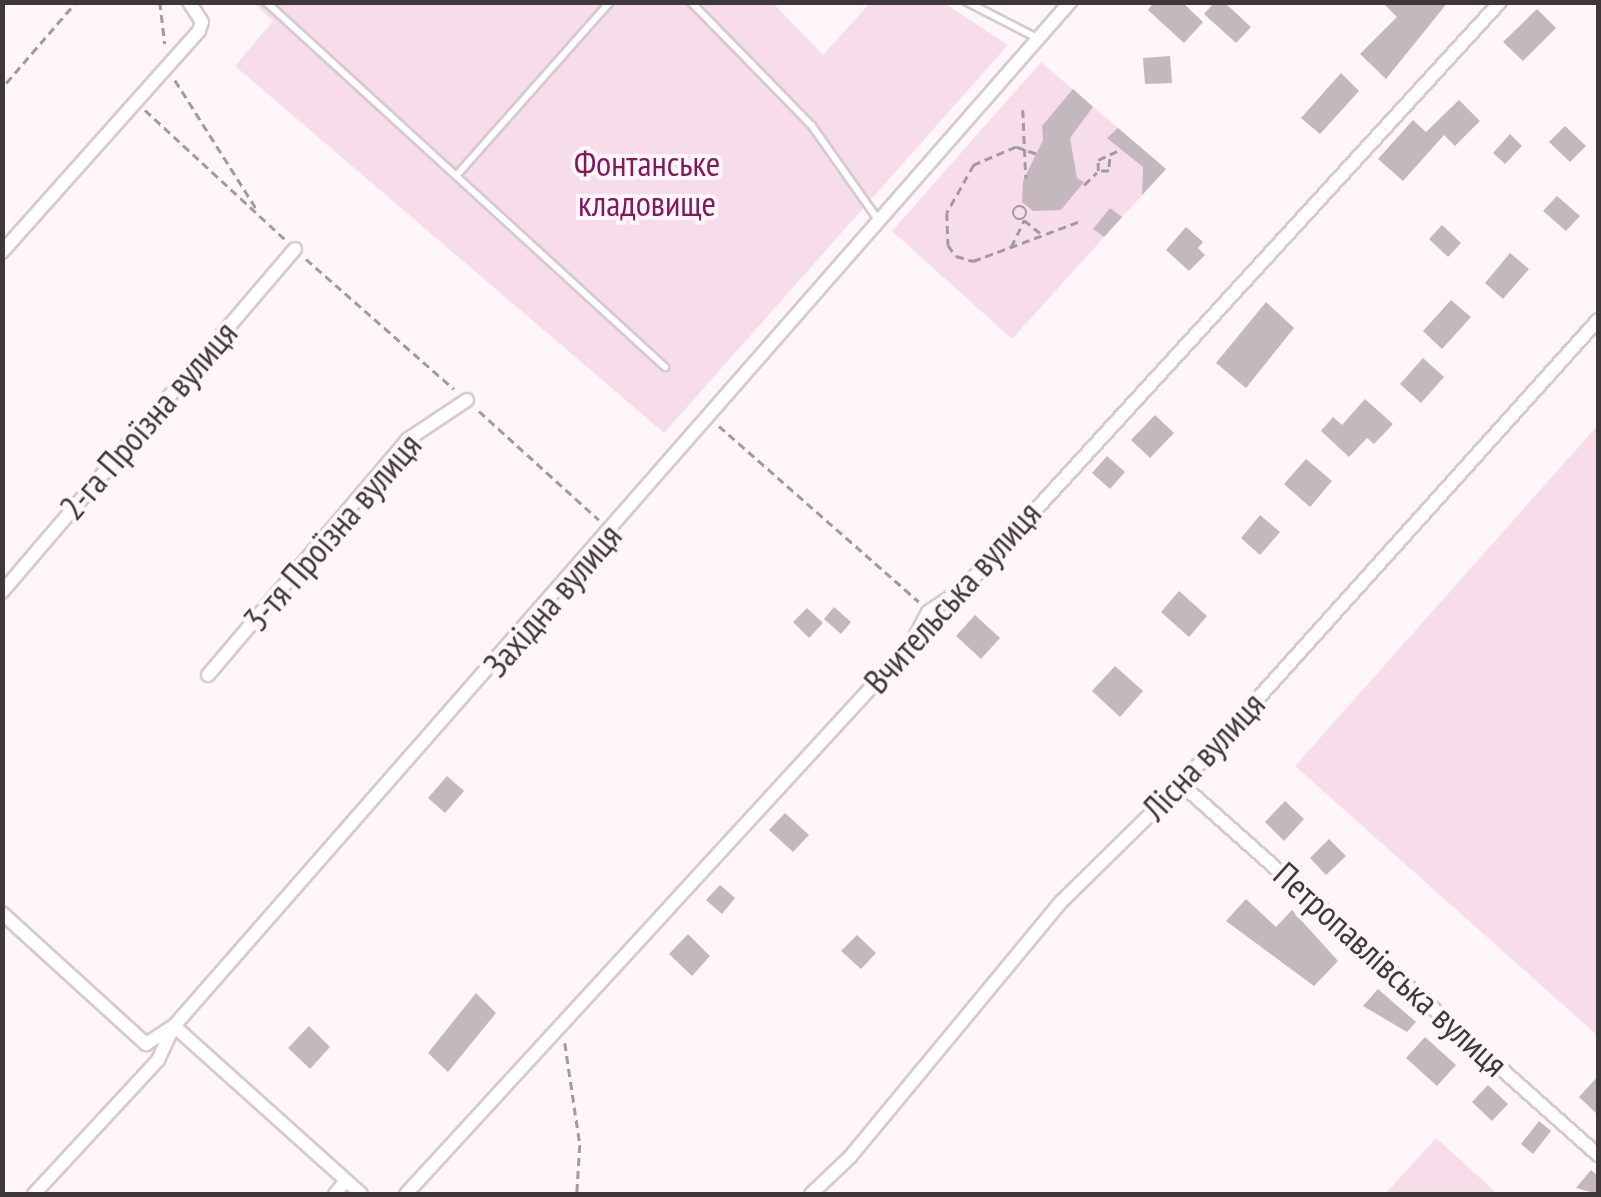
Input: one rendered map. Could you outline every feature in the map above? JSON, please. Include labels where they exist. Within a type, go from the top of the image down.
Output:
[{"type":"street","points":[[2,252],[202,22],[188,2]]},
{"type":"street","name":"Західна вулиця","points":[[34,1194],[158,1060],[174,1026],[612,531],[1070,2]]},
{"type":"street","name":"Вчительська вулиця","points":[[406,1194],[562,1031],[664,906],[911,644],[928,612],[964,588],[1500,2]]},
{"type":"street","name":"2-га Проїзна вулиця","points":[[2,592],[295,250]]},
{"type":"street","name":"Лісна вулиця","points":[[811,1194],[850,1157],[1062,900],[1181,784],[1598,320]]},
{"type":"street","name":"3-тя Проїзна вулиця","points":[[208,675],[407,440],[466,400]]},
{"type":"street","name":"Петропавлівська вулиця","points":[[1181,784],[1598,1155]]},
{"type":"street","points":[[2,913],[146,1044],[174,1026],[361,1194]]},
{"type":"street","points":[[335,1194],[346,1181]]},
{"type":"lane","points":[[266,2],[666,368]]},
{"type":"lane","points":[[456,176],[610,2]]},
{"type":"lane","points":[[691,2],[812,126],[880,222]]},
{"type":"lane","points":[[967,2],[1038,39]]},
{"type":"path","points":[[6,83],[76,2]]},
{"type":"path","points":[[160,2],[168,65],[260,214]]},
{"type":"path","points":[[136,102],[295,250],[612,531]]},
{"type":"path","points":[[1024,110],[1026,178]]},
{"type":"path","points":[[1036,154],[1024,148],[995,152],[974,166],[947,213],[948,245],[956,256],[973,261],[1083,220]]},
{"type":"path","points":[[1084,186],[1098,171],[1098,160],[1110,159],[1118,152]]},
{"type":"path","points":[[1098,171],[1110,171],[1110,159]]},
{"type":"path","points":[[1011,247],[1024,220],[1042,236]]},
{"type":"path","points":[[710,418],[928,612]]},
{"type":"path","points":[[562,1031],[580,1145],[576,1194]]},
{"type":"green space","name":"Фонтанське кладовище","points":[[253,2],[773,3],[823,55],[870,3],[944,3],[1008,45],[664,433],[235,66],[273,21]]},
{"type":"green space","points":[[1041,62],[1166,169],[1012,339],[892,231]]},
{"type":"green space","points":[[1598,425],[1598,1036],[1295,766]]},
{"type":"green space","points":[[1436,1138],[1498,1194],[1385,1194]]},
{"type":"building","points":[[1154,2],[1182,2],[1203,22],[1184,43],[1148,10]]},
{"type":"building","points":[[1215,2],[1224,2],[1251,27],[1236,43],[1204,14]]},
{"type":"building","points":[[1382,2],[1448,2],[1386,79],[1360,54],[1397,17]]},
{"type":"building","points":[[1537,9],[1556,28],[1523,61],[1503,42]]},
{"type":"building","points":[[1170,56],[1172,83],[1145,84],[1143,58]]},
{"type":"building","points":[[1341,73],[1359,91],[1320,134],[1301,118]]},
{"type":"building","points":[[1073,89],[1093,107],[1070,138],[1077,178],[1084,182],[1061,210],[1033,211],[1022,202],[1023,181],[1043,140],[1042,126]]},
{"type":"building","points":[[1459,100],[1480,121],[1455,146],[1444,135],[1403,181],[1378,159],[1413,120],[1426,132]]},
{"type":"building","points":[[1565,126],[1586,146],[1570,162],[1549,142]]},
{"type":"building","points":[[1118,128],[1166,169],[1142,195],[1143,167],[1107,138]]},
{"type":"building","points":[[1510,134],[1522,146],[1505,164],[1493,153]]},
{"type":"building","points":[[1557,196],[1580,216],[1566,231],[1543,211]]},
{"type":"building","points":[[1110,208],[1122,217],[1104,237],[1093,229]]},
{"type":"building","points":[[1442,225],[1461,243],[1448,257],[1429,239]]},
{"type":"building","points":[[1186,227],[1203,242],[1198,248],[1205,255],[1189,271],[1166,250]]},
{"type":"building","points":[[1510,253],[1529,269],[1503,299],[1485,283]]},
{"type":"building","points":[[1451,300],[1471,317],[1442,349],[1423,331]]},
{"type":"building","points":[[1266,302],[1294,328],[1246,388],[1216,363]]},
{"type":"building","points":[[1423,358],[1444,377],[1421,403],[1400,384]]},
{"type":"building","points":[[1365,399],[1393,424],[1374,444],[1367,438],[1349,457],[1321,431],[1333,417],[1342,425]]},
{"type":"building","points":[[1155,415],[1174,433],[1150,458],[1131,440]]},
{"type":"building","points":[[1107,456],[1125,472],[1110,489],[1092,473]]},
{"type":"building","points":[[1306,459],[1332,481],[1310,507],[1284,484]]},
{"type":"building","points":[[1260,515],[1280,532],[1260,555],[1241,538]]},
{"type":"building","points":[[1179,591],[1207,616],[1189,637],[1161,612]]},
{"type":"building","points":[[834,607],[851,622],[841,634],[824,619]]},
{"type":"building","points":[[807,608],[823,623],[809,638],[793,622]]},
{"type":"building","points":[[975,615],[1000,638],[981,659],[956,636]]},
{"type":"building","points":[[1115,666],[1143,691],[1120,717],[1092,691]]},
{"type":"building","points":[[447,776],[464,791],[445,813],[428,798]]},
{"type":"building","points":[[1285,801],[1304,819],[1284,841],[1265,822]]},
{"type":"building","points":[[785,813],[809,835],[793,852],[769,830]]},
{"type":"building","points":[[1329,839],[1346,856],[1326,875],[1310,858]]},
{"type":"building","points":[[720,885],[735,898],[722,914],[706,900]]},
{"type":"building","points":[[1246,899],[1276,927],[1292,910],[1338,961],[1314,986],[1226,921]]},
{"type":"building","points":[[688,934],[710,956],[692,976],[669,954]]},
{"type":"building","points":[[857,935],[876,953],[861,969],[841,951]]},
{"type":"building","points":[[1378,989],[1416,1022],[1407,1032],[1363,1006]]},
{"type":"building","points":[[476,993],[496,1013],[448,1072],[428,1053]]},
{"type":"building","points":[[309,1026],[330,1047],[310,1069],[288,1048]]},
{"type":"building","points":[[1425,1037],[1456,1065],[1437,1086],[1406,1058]]},
{"type":"building","points":[[1598,1076],[1598,1115],[1579,1097]]},
{"type":"building","points":[[1488,1085],[1508,1104],[1492,1121],[1472,1102]]},
{"type":"building","points":[[1539,1121],[1551,1131],[1533,1154],[1521,1144]]},
{"type":"building","points":[[1591,1170],[1598,1176],[1598,1194],[1576,1188]]}]
